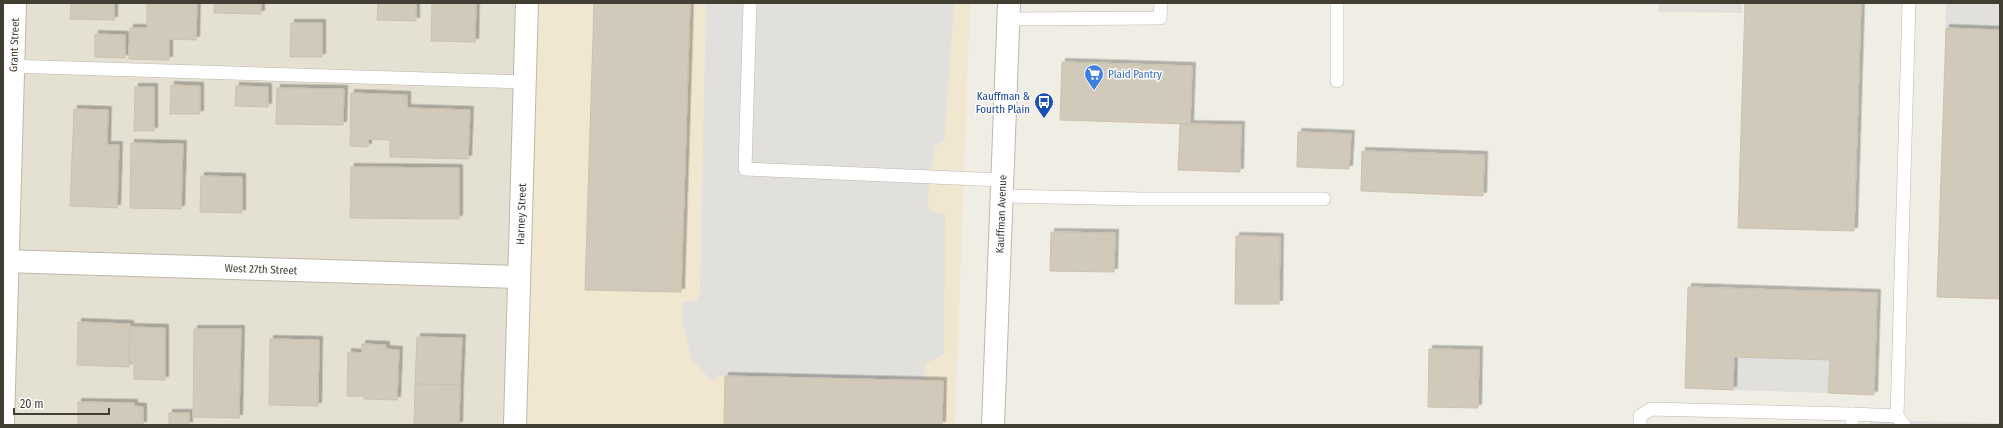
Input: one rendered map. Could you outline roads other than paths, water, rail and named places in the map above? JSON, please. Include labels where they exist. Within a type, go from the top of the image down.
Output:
[{"type":"street","name":"Grant Street","points":[[3,422],[8,67],[15,3]]},
{"type":"street","name":"Harney Street","points":[[515,425],[527,3]]},
{"type":"street","name":"Kauffman Avenue","points":[[993,425],[1009,11]]},
{"type":"street","name":"West 27th Street","points":[[5,261],[519,278]]},
{"type":"lane","points":[[750,3],[745,169],[1002,188],[1324,200]]},
{"type":"lane","points":[[1009,11],[1160,18],[1161,3]]},
{"type":"lane","points":[[1336,3],[1337,81]]},
{"type":"lane","points":[[1640,425],[1640,416],[1651,409],[1901,420],[1908,3]]},
{"type":"lane","points":[[8,67],[525,82]]},
{"type":"place","name":"Plaid Pantry","points":[[1094,91]]},
{"type":"place","name":"Kauffman & Fourth Plain","points":[[1044,119]]}]
